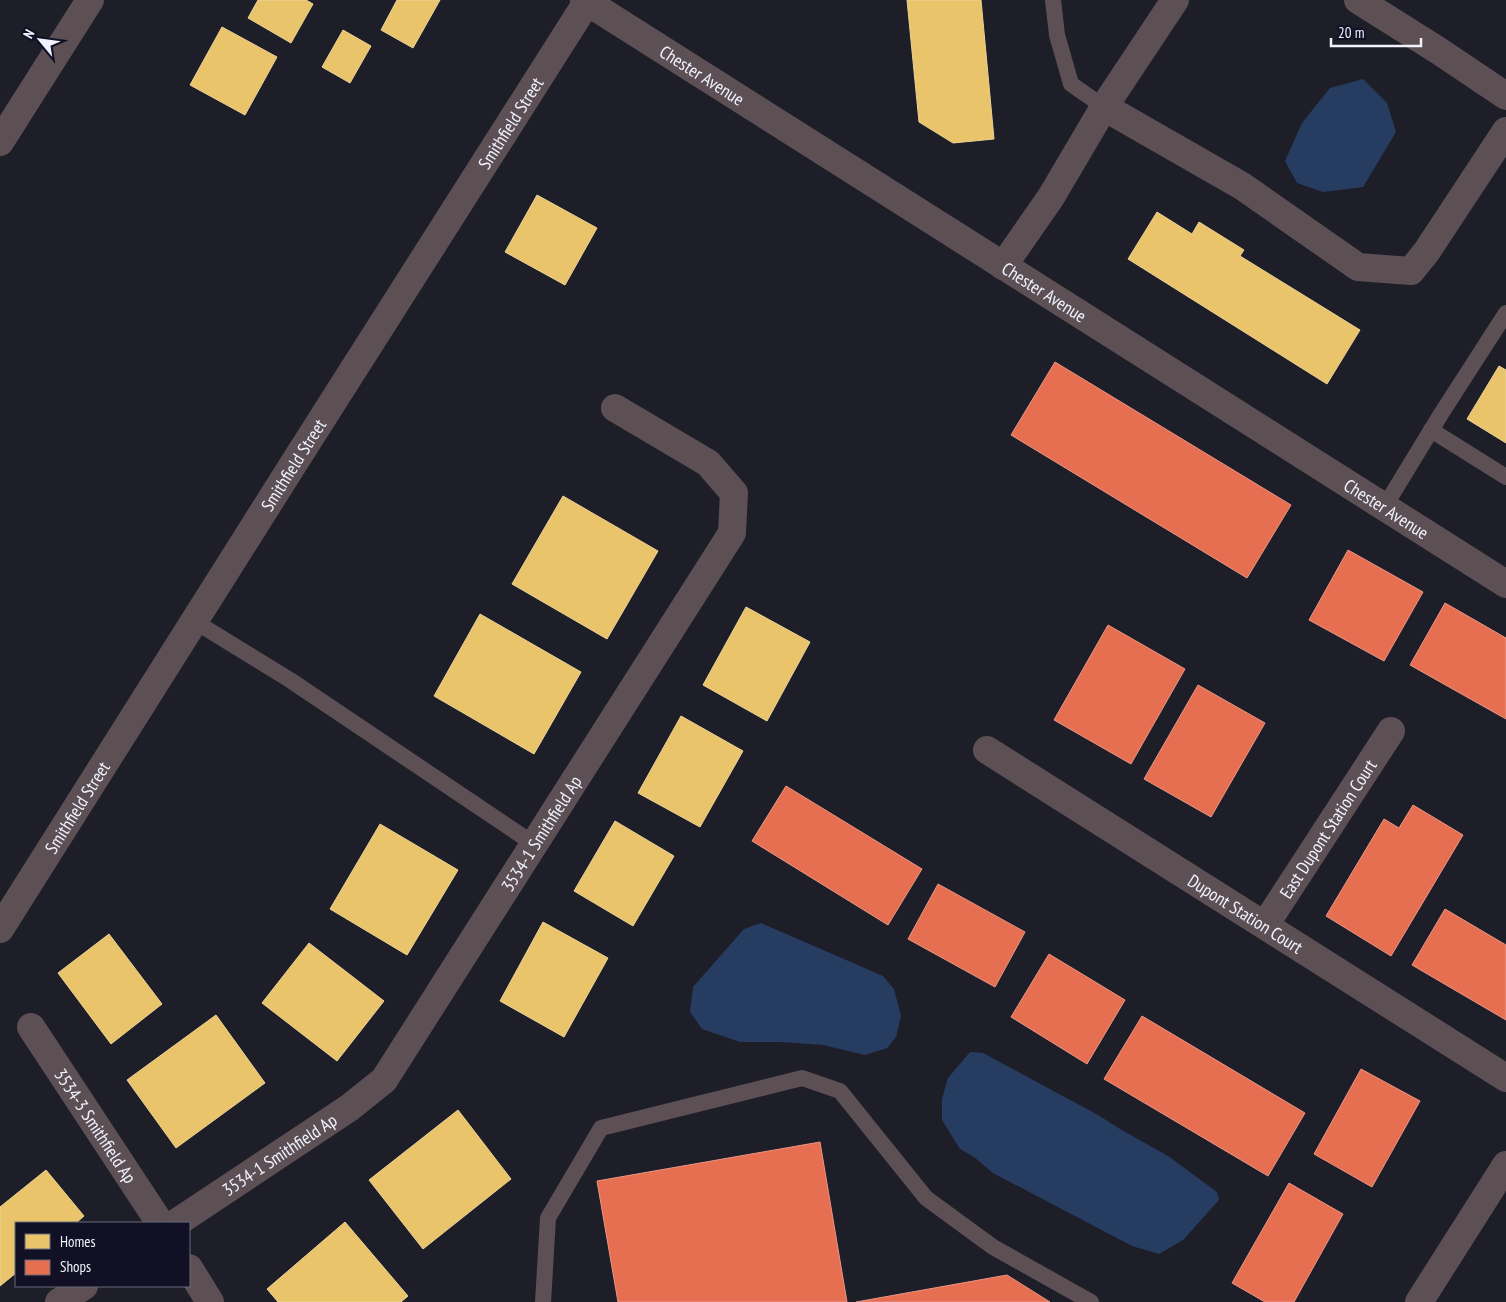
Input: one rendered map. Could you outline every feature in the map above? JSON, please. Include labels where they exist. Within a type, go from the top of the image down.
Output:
[{"type":"street","points":[[0,142],[90,0]]},
{"type":"street","points":[[1003,266],[1051,197],[1104,107],[1175,0]]},
{"type":"street","points":[[1358,0],[1439,50],[1506,96]]},
{"type":"street","name":"Chester Avenue","points":[[586,1],[1506,584]]},
{"type":"street","name":"Smithfield Street","points":[[0,928],[586,1]]},
{"type":"street","points":[[1104,107],[1242,186],[1358,267],[1411,271],[1427,251],[1506,131]]},
{"type":"street","name":"3534-1 Smithfield Ap","points":[[178,1222],[349,1108],[384,1080],[732,533],[734,494],[708,462],[615,408]]},
{"type":"street","name":"East Dupont Station Court","points":[[1264,925],[1391,731]]},
{"type":"street","name":"Dupont Station Court","points":[[987,750],[1506,1078]]},
{"type":"street","name":"3534-3 Smithfield Ap","points":[[31,1027],[159,1222]]},
{"type":"street","points":[[1419,1302],[1506,1165]]},
{"type":"street","points":[[190,1270],[210,1302]]},
{"type":"street","points":[[60,1302],[82,1287]]},
{"type":"lane","points":[[1053,0],[1057,35],[1071,84],[1104,107]]},
{"type":"lane","points":[[1385,506],[1506,313]]},
{"type":"lane","points":[[1431,430],[1506,476]]},
{"type":"lane","points":[[194,622],[290,680],[534,844]]},
{"type":"lane","points":[[543,1302],[548,1218],[601,1128],[802,1078],[840,1091],[926,1198],[993,1247],[1091,1302]]},
{"type":"water","points":[[1363,79],[1387,103],[1396,132],[1363,187],[1323,192],[1297,183],[1285,161],[1302,123],[1330,88]]},
{"type":"water","points":[[761,923],[883,976],[894,989],[901,1016],[896,1037],[887,1048],[865,1055],[823,1045],[740,1042],[702,1029],[690,1012],[693,987],[744,929]]},
{"type":"water","points":[[970,1052],[983,1053],[1098,1115],[1168,1156],[1217,1192],[1219,1200],[1183,1240],[1159,1254],[1132,1246],[993,1173],[974,1157],[960,1149],[942,1120],[942,1099],[948,1078]]},
{"type":"building: Homes","points":[[258,0],[306,0],[313,4],[291,43],[248,18]]},
{"type":"building: Homes","points":[[397,0],[440,0],[413,48],[381,30]]},
{"type":"building: Homes","points":[[907,0],[981,0],[994,139],[953,143],[919,122]]},
{"type":"building: Homes","points":[[222,27],[277,57],[245,115],[190,85]]},
{"type":"building: Homes","points":[[343,30],[371,46],[350,83],[322,67]]},
{"type":"building: Homes","points":[[537,195],[597,228],[565,285],[505,252]]},
{"type":"building: Homes","points":[[1157,212],[1192,234],[1199,222],[1244,250],[1240,256],[1360,330],[1327,384],[1128,259]]},
{"type":"building: Homes","points":[[1499,366],[1506,370],[1506,443],[1467,419]]},
{"type":"building: Homes","points":[[563,496],[658,551],[607,639],[512,584]]},
{"type":"building: Homes","points":[[746,607],[810,642],[767,721],[703,685]]},
{"type":"building: Homes","points":[[480,614],[581,672],[534,754],[434,696]]},
{"type":"building: Homes","points":[[681,716],[743,751],[700,827],[638,793]]},
{"type":"building: Homes","points":[[615,821],[674,856],[633,926],[574,891]]},
{"type":"building: Homes","points":[[380,824],[458,870],[407,955],[330,909]]},
{"type":"building: Homes","points":[[543,922],[608,958],[564,1037],[500,1001]]},
{"type":"building: Homes","points":[[109,934],[162,1004],[111,1044],[58,973]]},
{"type":"building: Homes","points":[[309,943],[384,1001],[337,1061],[262,1003]]},
{"type":"building: Homes","points":[[216,1015],[265,1083],[176,1148],[127,1080]]},
{"type":"building: Homes","points":[[458,1110],[511,1179],[423,1249],[369,1180]]},
{"type":"building: Homes","points":[[46,1170],[84,1216],[77,1222],[15,1222],[15,1274],[0,1286],[0,1207]]},
{"type":"building: Homes","points":[[345,1222],[408,1296],[401,1302],[278,1302],[267,1289]]},
{"type":"building: Shops","points":[[1055,362],[1291,505],[1247,578],[1011,435]]},
{"type":"building: Shops","points":[[1348,550],[1423,592],[1384,661],[1309,620]]},
{"type":"building: Shops","points":[[1445,603],[1506,638],[1506,719],[1410,665]]},
{"type":"building: Shops","points":[[1108,625],[1185,669],[1131,764],[1054,720]]},
{"type":"building: Shops","points":[[1198,685],[1265,723],[1211,817],[1144,779]]},
{"type":"building: Shops","points":[[786,786],[922,869],[888,925],[752,841]]},
{"type":"building: Shops","points":[[1413,805],[1463,835],[1391,956],[1326,916],[1384,819],[1399,828]]},
{"type":"building: Shops","points":[[938,884],[1025,932],[995,987],[908,939]]},
{"type":"building: Shops","points":[[1445,909],[1506,945],[1506,1020],[1412,965]]},
{"type":"building: Shops","points":[[1049,954],[1125,1000],[1087,1064],[1011,1017]]},
{"type":"building: Shops","points":[[1142,1016],[1305,1113],[1268,1176],[1104,1079]]},
{"type":"building: Shops","points":[[1361,1069],[1420,1101],[1372,1187],[1314,1154]]},
{"type":"building: Shops","points":[[820,1142],[847,1302],[618,1302],[597,1181]]},
{"type":"building: Shops","points":[[1289,1183],[1343,1214],[1294,1302],[1265,1302],[1232,1283]]},
{"type":"building: Shops","points":[[1007,1275],[1050,1302],[856,1302]]}]
